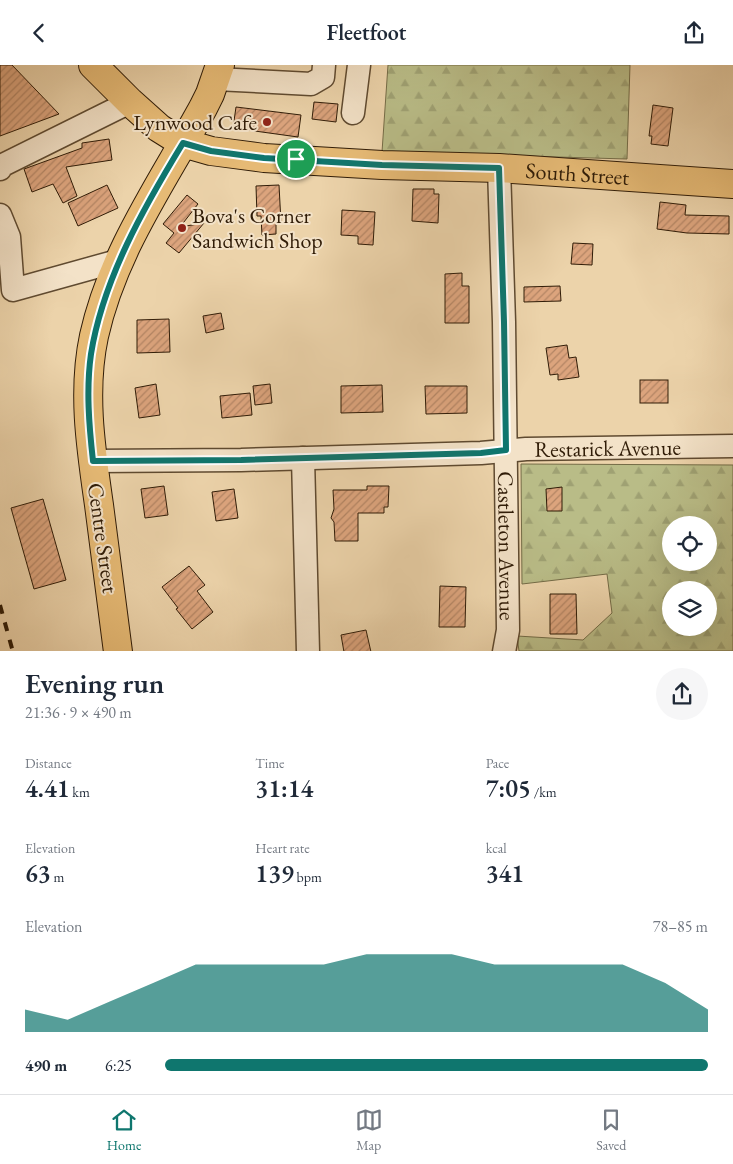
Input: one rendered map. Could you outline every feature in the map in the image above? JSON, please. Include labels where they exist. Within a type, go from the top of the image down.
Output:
[{"type":"main road","name":"South Street","points":[[93,65],[130,102],[160,128],[183,143],[211,151],[264,158],[382,165],[499,168],[733,184]]},
{"type":"main road","name":"Centre Street","points":[[118,651],[88,415],[91,356],[100,316],[127,243],[203,108],[218,72]]},
{"type":"street","points":[[218,72],[312,84],[322,77],[324,65]]},
{"type":"street","points":[[353,113],[358,65]]},
{"type":"street","points":[[0,169],[1,166],[130,102]]},
{"type":"street","name":"Castleton Avenue","points":[[499,168],[504,322],[508,630],[504,651]]},
{"type":"street","points":[[0,215],[9,237],[13,290],[121,260]]},
{"type":"street","name":"Restarick Avenue","points":[[93,461],[241,460],[481,453],[506,450],[733,446]]},
{"type":"street","points":[[303,458],[308,651]]},
{"type":"green space","points":[[388,65],[630,65],[627,159],[382,152]]},
{"type":"green space","points":[[521,464],[733,465],[733,651],[519,651],[517,636],[583,640],[612,613],[607,574],[522,584]]},
{"type":"building","points":[[0,65],[12,65],[59,114],[0,136]]},
{"type":"building","points":[[314,102],[338,104],[336,122],[312,119]]},
{"type":"building","points":[[653,105],[673,108],[668,146],[651,144],[652,136],[649,136]]},
{"type":"building","name":"Lynwood Cafe","points":[[236,107],[301,115],[298,137],[233,128]]},
{"type":"building","points":[[109,139],[112,160],[66,167],[77,196],[63,203],[53,184],[32,192],[24,169],[82,148],[82,143]]},
{"type":"building","points":[[107,185],[118,208],[78,226],[68,203]]},
{"type":"building","points":[[279,185],[281,223],[276,224],[276,234],[262,235],[261,216],[257,216],[256,186]]},
{"type":"building","points":[[413,189],[434,189],[434,194],[439,194],[438,223],[412,221]]},
{"type":"building","name":"Bova's Corner Sandwich Shop","points":[[187,195],[198,204],[180,227],[204,223],[179,253],[166,243],[174,233],[163,224]]},
{"type":"building","points":[[660,202],[686,205],[685,215],[729,216],[729,234],[687,233],[657,229]]},
{"type":"building","points":[[342,210],[375,212],[373,245],[358,244],[358,236],[341,235]]},
{"type":"building","points":[[573,243],[593,244],[592,265],[571,264]]},
{"type":"building","points":[[462,273],[462,286],[469,286],[469,323],[445,323],[445,274]]},
{"type":"building","points":[[560,286],[561,301],[524,302],[524,287]]},
{"type":"building","points":[[221,313],[224,329],[206,333],[203,316]]},
{"type":"building","points":[[169,319],[170,352],[137,353],[137,320]]},
{"type":"building","points":[[567,345],[569,358],[576,357],[579,377],[558,380],[558,374],[550,375],[546,348]]},
{"type":"building","points":[[640,380],[668,380],[668,403],[640,403]]},
{"type":"building","points":[[156,384],[160,415],[139,418],[135,388]]},
{"type":"building","points":[[270,384],[272,403],[255,405],[253,386]]},
{"type":"building","points":[[382,385],[383,412],[341,413],[341,386]]},
{"type":"building","points":[[425,386],[467,386],[467,413],[426,414]]},
{"type":"building","points":[[250,393],[252,415],[222,418],[220,396]]},
{"type":"building","points":[[164,486],[168,515],[145,518],[141,489]]},
{"type":"building","points":[[367,486],[389,486],[388,507],[384,507],[384,513],[358,513],[358,541],[335,541],[334,522],[331,518],[334,509],[333,490],[367,490]]},
{"type":"building","points":[[562,487],[562,511],[547,511],[546,489]]},
{"type":"building","points":[[234,489],[238,518],[216,521],[212,492]]},
{"type":"building","points":[[43,499],[66,580],[34,589],[11,508]]},
{"type":"building","points":[[189,566],[205,585],[197,591],[213,612],[192,629],[162,587]]},
{"type":"building","points":[[440,586],[466,587],[465,627],[439,627]]},
{"type":"building","points":[[550,594],[576,594],[577,634],[550,634]]},
{"type":"building","points":[[366,630],[371,651],[344,651],[341,635]]},
{"type":"railway","points":[[0,605],[13,651]]},
{"type":"place","name":"Lynwood Cafe","points":[[267,122]]},
{"type":"place","name":"Bova's Corner Sandwich Shop","points":[[182,228]]},
{"type":"route","points":[[183,143],[230,155],[296,159],[382,165],[499,168],[506,450],[481,453],[241,460],[93,461],[88,415],[89,376],[94,335],[112,280],[127,243],[183,143]]}]
